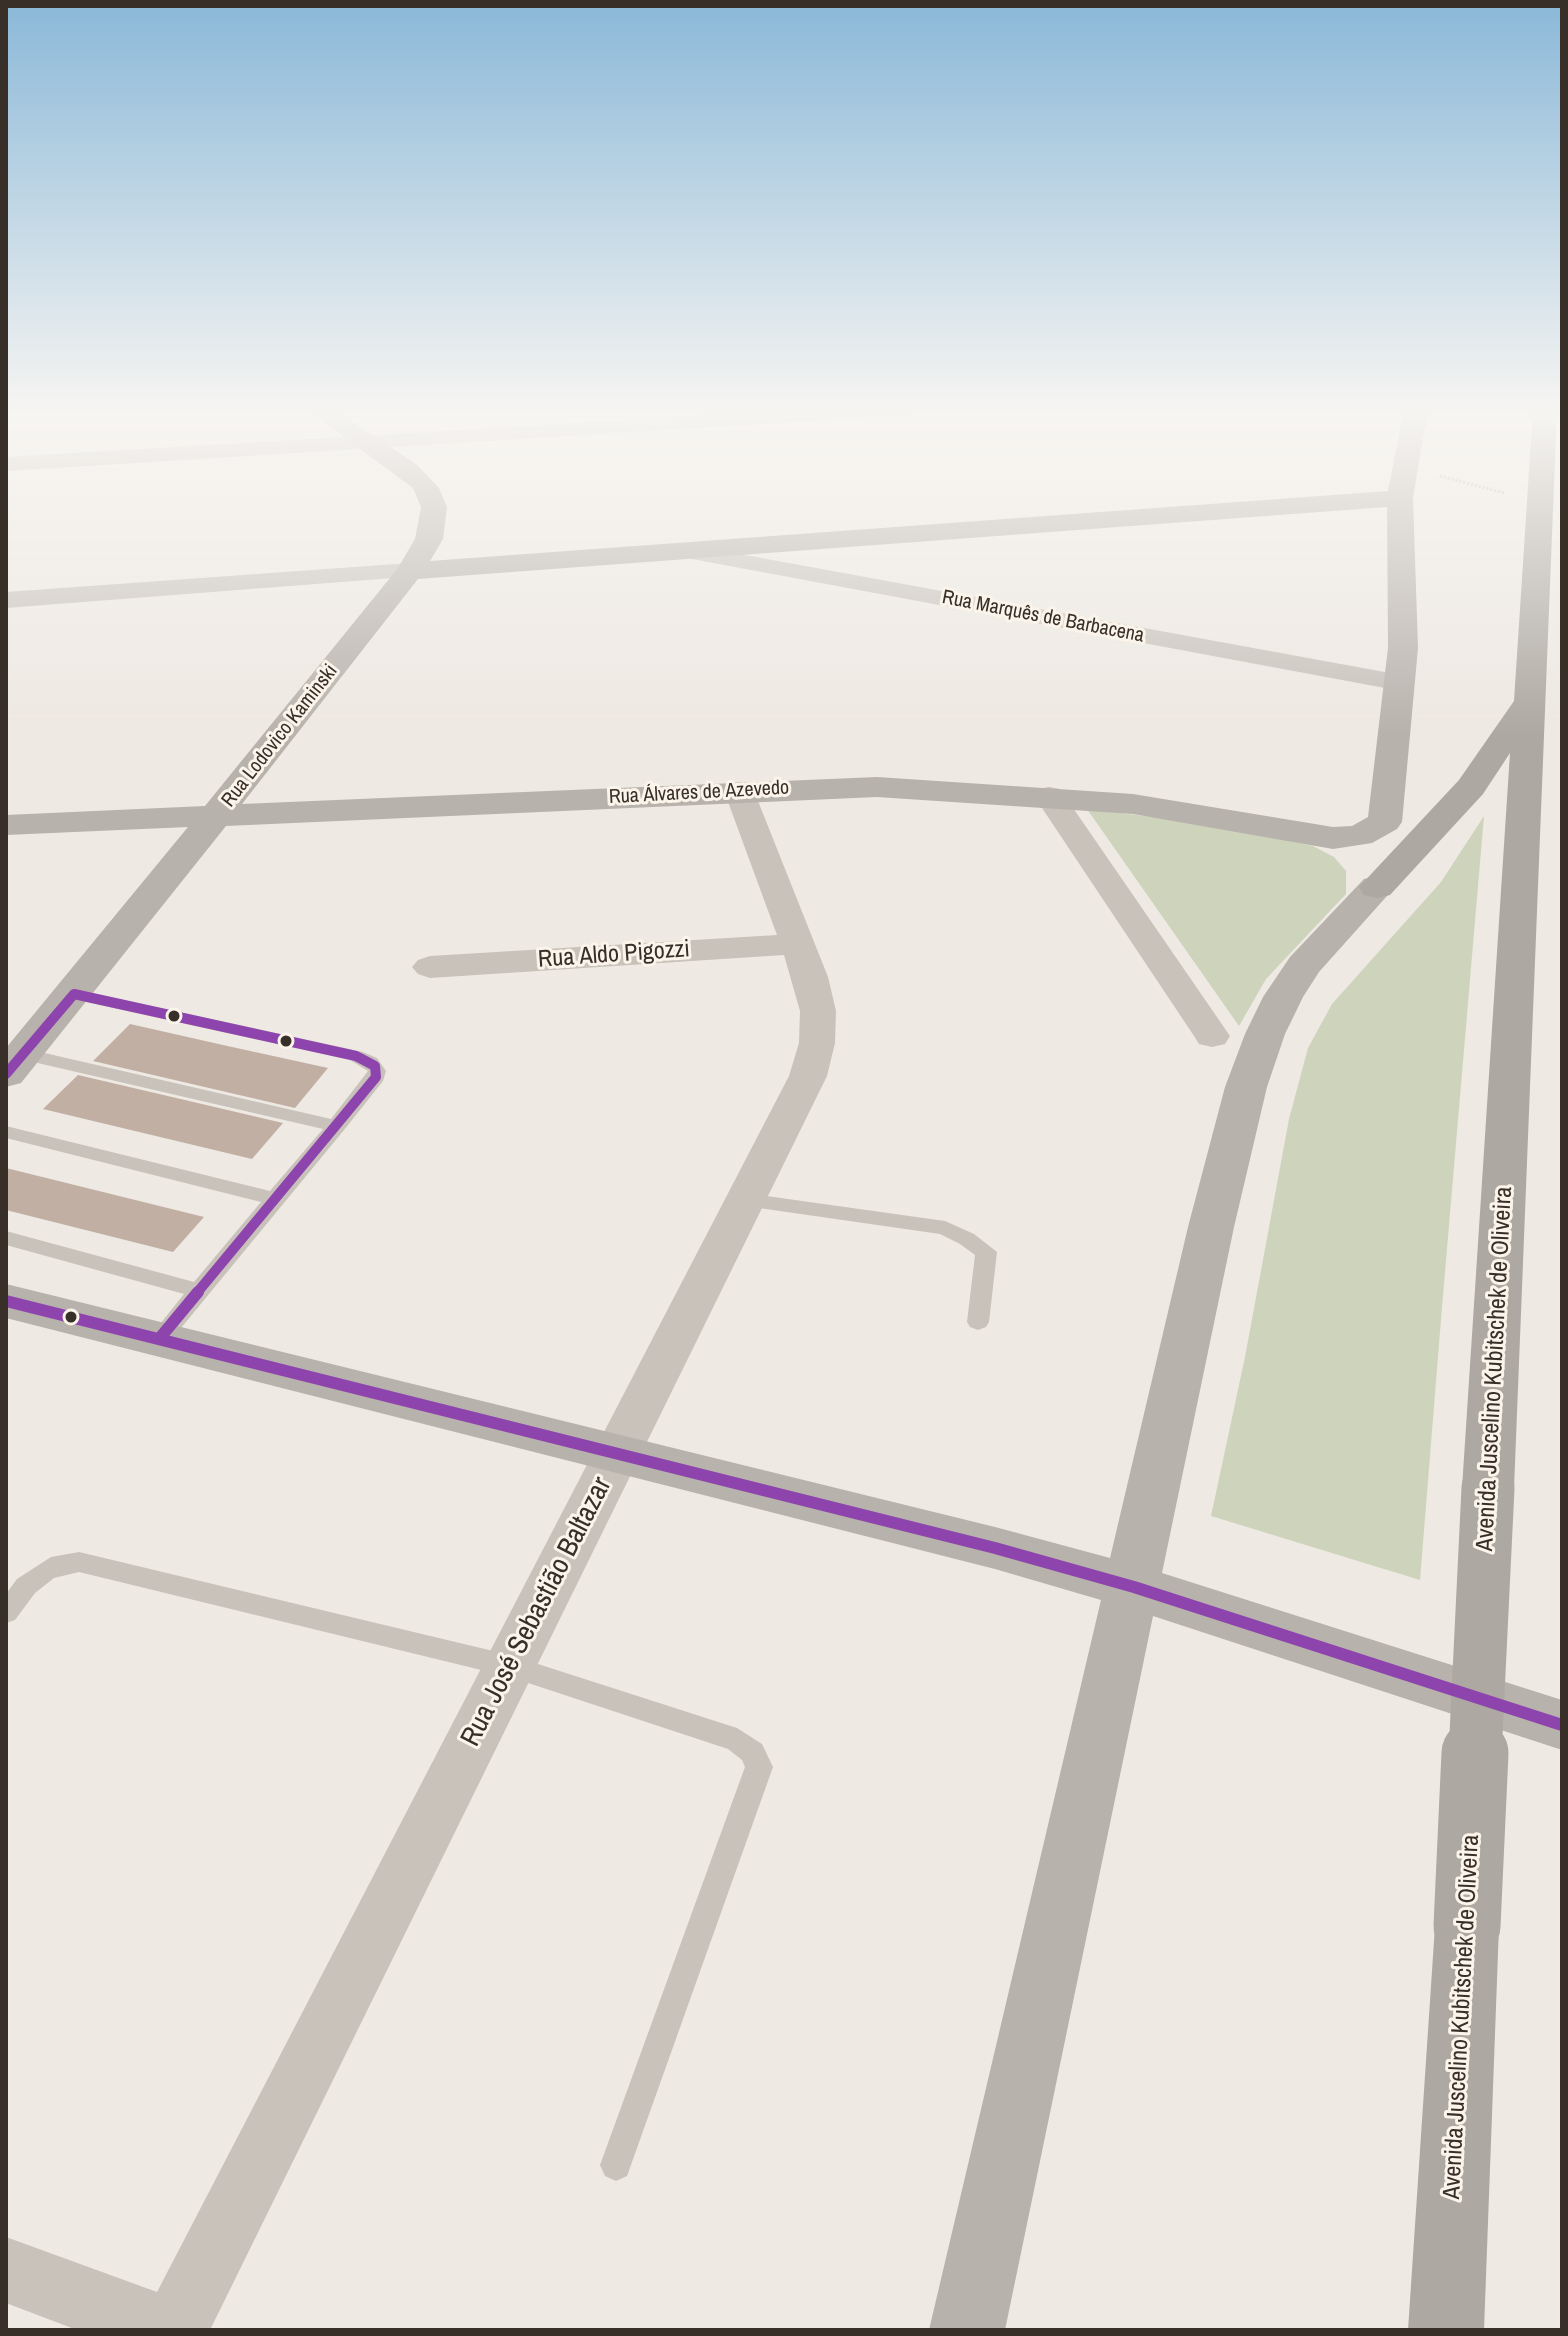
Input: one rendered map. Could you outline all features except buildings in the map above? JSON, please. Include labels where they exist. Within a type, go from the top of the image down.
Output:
[{"type":"highway","name":"Avenida Juscelino Kubitschek de Oliveira","points":[[1446,2330],[1539,518]]},
{"type":"highway","points":[[1377,887],[1471,787],[1531,698]]},
{"type":"street","name":"Rua Lodovico Kaminski","points":[[15,1064],[410,571],[431,530],[433,518]]},
{"type":"street","points":[[6,600],[1130,518]]},
{"type":"street","points":[[1401,518],[1404,619],[1401,683]]},
{"type":"street","name":"Rua Marquês de Barbacena","points":[[685,551],[1401,683]]},
{"type":"street","name":"Rua Álvares de Azevedo","points":[[6,825],[877,787],[1049,796],[1168,808],[1333,838],[1360,836],[1385,822],[1401,683]]},
{"type":"street","name":"Rua José Sebastião Baltazar","points":[[171,2330],[808,1076],[817,1043],[818,1011],[798,944],[739,791]]},
{"type":"street","points":[[1049,796],[1212,1036]]},
{"type":"street","points":[[967,2330],[1229,1149],[1265,1034],[1290,987],[1304,965],[1377,887]]},
{"type":"street","name":"Rua Aldo Pigozzi","points":[[430,967],[798,944]]},
{"type":"street","points":[[6,1301],[995,1548],[1134,1587],[1562,1725]]},
{"type":"street","points":[[6,2270],[171,2330]]},
{"type":"lane","points":[[74,994],[370,1062],[375,1066],[376,1077],[159,1339]]},
{"type":"lane","points":[[15,1064],[245,1104],[337,1126]]},
{"type":"lane","points":[[6,1132],[276,1199]]},
{"type":"lane","points":[[745,1200],[945,1228],[967,1239],[986,1252],[978,1322]]},
{"type":"lane","points":[[6,1238],[199,1291]]},
{"type":"lane","points":[[6,1613],[26,1586],[45,1571],[60,1564],[79,1562],[510,1666],[737,1740],[752,1752],[759,1767],[616,2165]]},
{"type":"green space","points":[[1087,809],[1219,825],[1313,846],[1334,857],[1346,871],[1346,894],[1266,979],[1239,1026]]},
{"type":"green space","points":[[1484,816],[1420,1580],[1211,1516],[1245,1357],[1289,1119],[1308,1048],[1332,1004],[1441,882]]},
{"type":"transit line","points":[[6,1074],[74,994],[356,1056],[375,1066],[376,1077],[159,1339]]},
{"type":"transit line","points":[[6,1301],[995,1548],[1134,1587],[1562,1725]]}]
